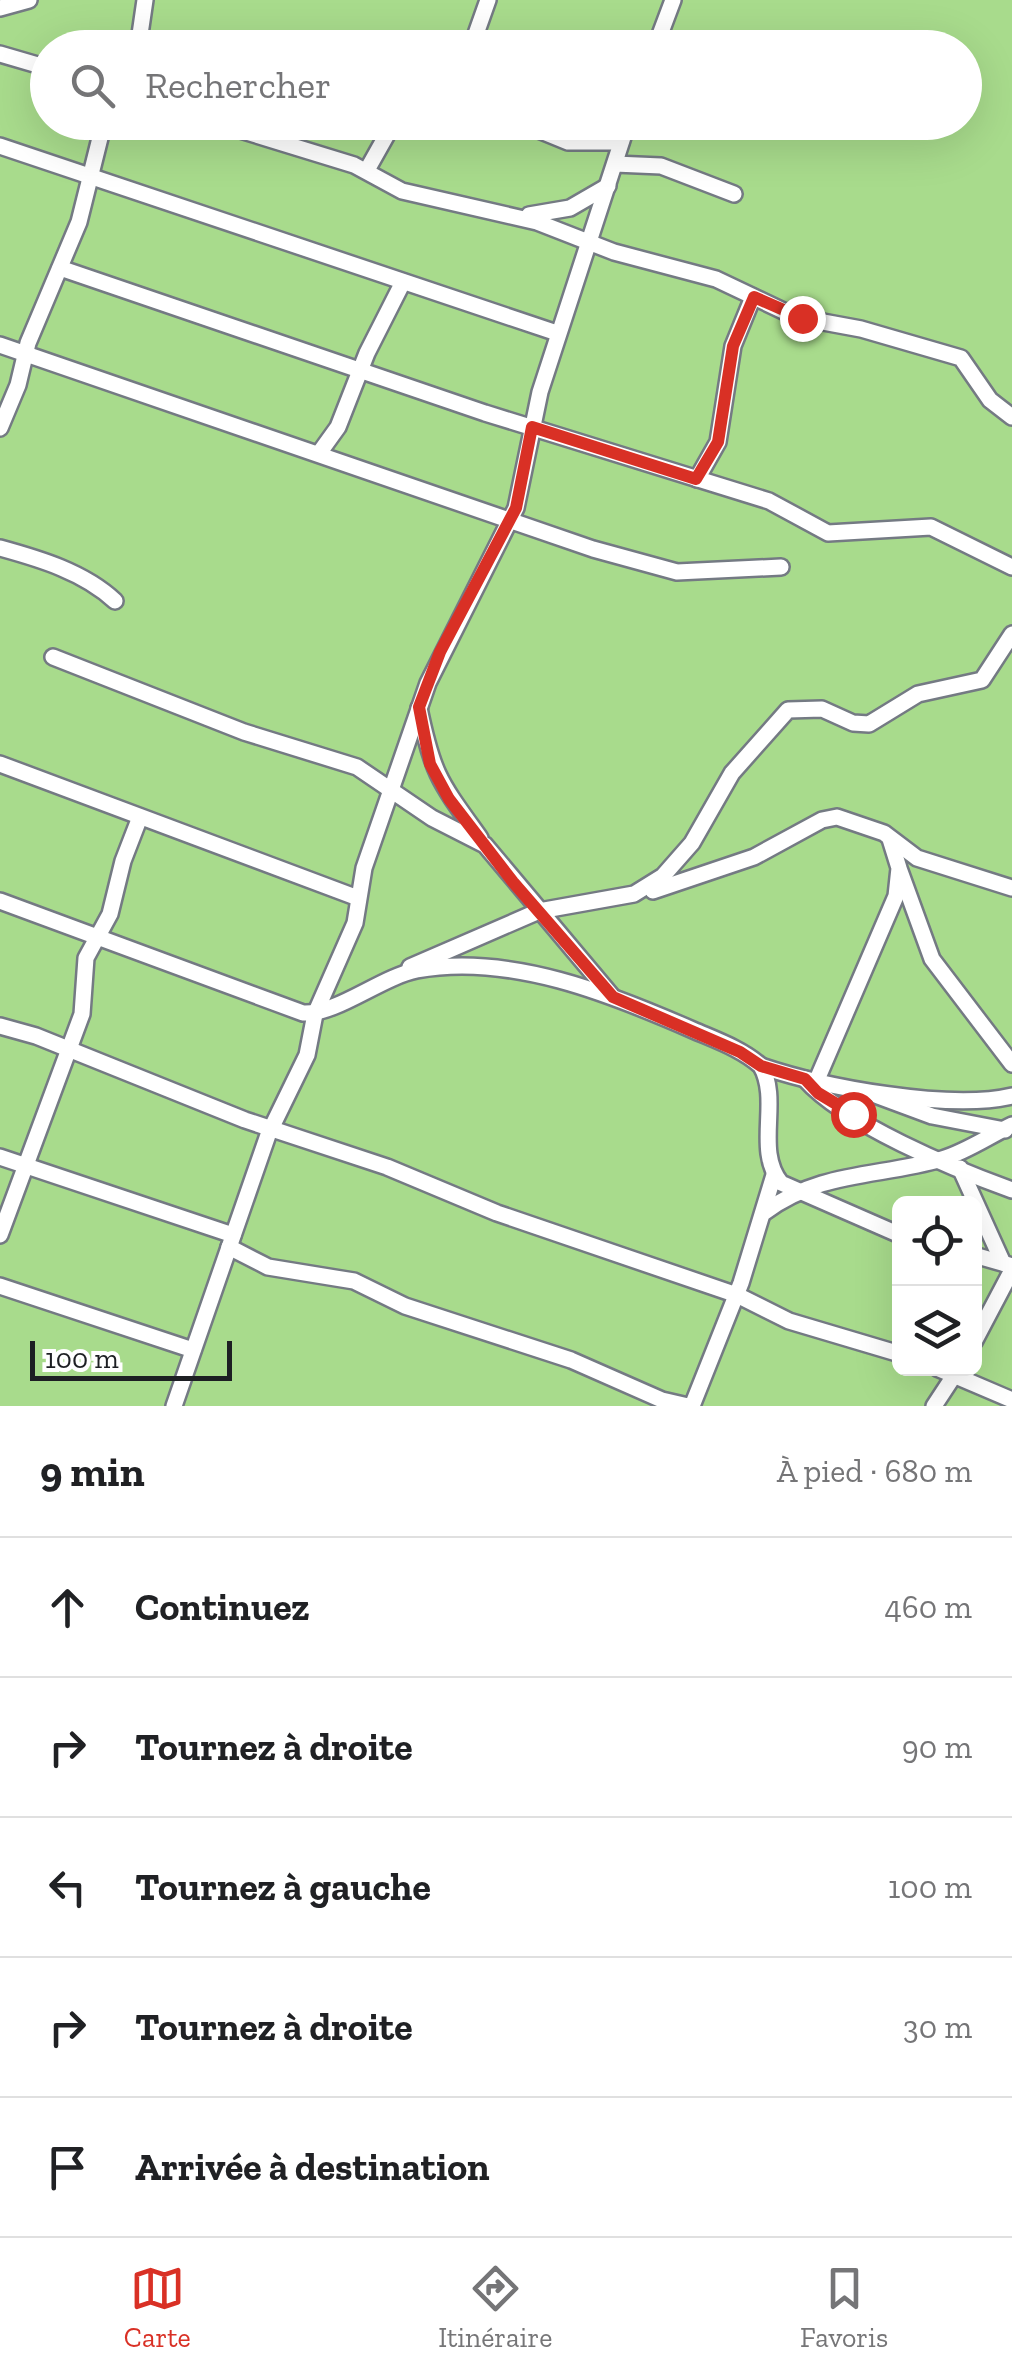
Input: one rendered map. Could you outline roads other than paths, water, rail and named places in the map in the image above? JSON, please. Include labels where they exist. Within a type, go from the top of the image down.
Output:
[{"type":"street","points":[[0,8],[28,0]]},
{"type":"street","points":[[141,30],[145,0]]},
{"type":"street","points":[[477,30],[488,0]]},
{"type":"street","points":[[662,30],[673,0]]},
{"type":"street","points":[[0,54],[30,63]]},
{"type":"street","points":[[0,428],[18,385],[24,352],[79,222],[99,140]]},
{"type":"street","points":[[271,140],[367,170],[402,191],[510,215],[590,240],[614,252],[716,279],[796,317],[850,326],[961,358],[990,400],[1012,417]]},
{"type":"street","points":[[367,170],[384,140]]},
{"type":"street","points":[[174,1406],[271,1129],[307,1054],[315,1014],[349,940],[364,868],[419,707],[440,652],[512,518],[558,334],[622,142],[563,140]]},
{"type":"street","points":[[0,146],[558,334]]},
{"type":"street","points":[[615,164],[661,166],[734,194]]},
{"type":"street","points":[[510,215],[548,215],[608,186]]},
{"type":"street","points":[[60,268],[532,427],[769,502],[828,533],[902,525],[931,527],[1012,566]]},
{"type":"street","points":[[320,452],[338,428],[361,368],[403,282]]},
{"type":"street","points":[[696,479],[718,442],[733,346],[754,297]]},
{"type":"street","points":[[0,345],[320,452],[423,494],[512,518],[563,539],[677,572],[781,568]]},
{"type":"street","points":[[0,548],[73,574],[115,601]]},
{"type":"street","points":[[634,894],[675,866],[732,773],[784,712],[808,706],[853,723],[869,724],[918,694],[982,680],[1012,634]]},
{"type":"street","points":[[52,657],[244,732],[334,758],[373,776],[485,845]]},
{"type":"street","points":[[419,707],[430,764],[449,799],[538,912],[613,997]]},
{"type":"street","points":[[0,764],[358,898]]},
{"type":"street","points":[[0,1235],[84,1005],[86,958],[115,902],[122,862],[140,817]]},
{"type":"street","points":[[0,901],[292,1010],[315,1014],[538,912],[634,894],[754,856],[828,818],[862,823],[890,837],[917,858],[1012,888]]},
{"type":"street","points":[[890,837],[932,959],[1012,1064]]},
{"type":"street","points":[[811,1081],[884,931],[899,868]]},
{"type":"street","points":[[384,980],[429,969],[490,970],[552,980],[613,997],[740,1052],[761,1066],[811,1081],[971,1100],[1012,1096]]},
{"type":"street","points":[[0,1026],[69,1048],[271,1129],[328,1145],[497,1213],[737,1295],[788,1321],[892,1352]]},
{"type":"street","points":[[0,1157],[231,1241],[268,1267],[338,1276],[405,1306],[571,1360],[648,1394],[690,1406],[737,1295],[774,1175],[768,1083],[761,1066]]},
{"type":"street","points":[[811,1081],[835,1104],[940,1160],[1012,1190]]},
{"type":"street","points":[[865,1090],[932,1116],[1009,1129]]},
{"type":"street","points":[[765,1212],[795,1191],[844,1175],[940,1160],[1009,1129]]},
{"type":"street","points":[[960,1168],[1009,1266]]},
{"type":"street","points":[[774,1175],[795,1191],[892,1232]]},
{"type":"street","points":[[982,1257],[1009,1266]]},
{"type":"street","points":[[982,1325],[1009,1266]]},
{"type":"street","points":[[0,1286],[193,1350]]},
{"type":"street","points":[[934,1406],[954,1376]]},
{"type":"street","points":[[965,1376],[1012,1400]]}]
